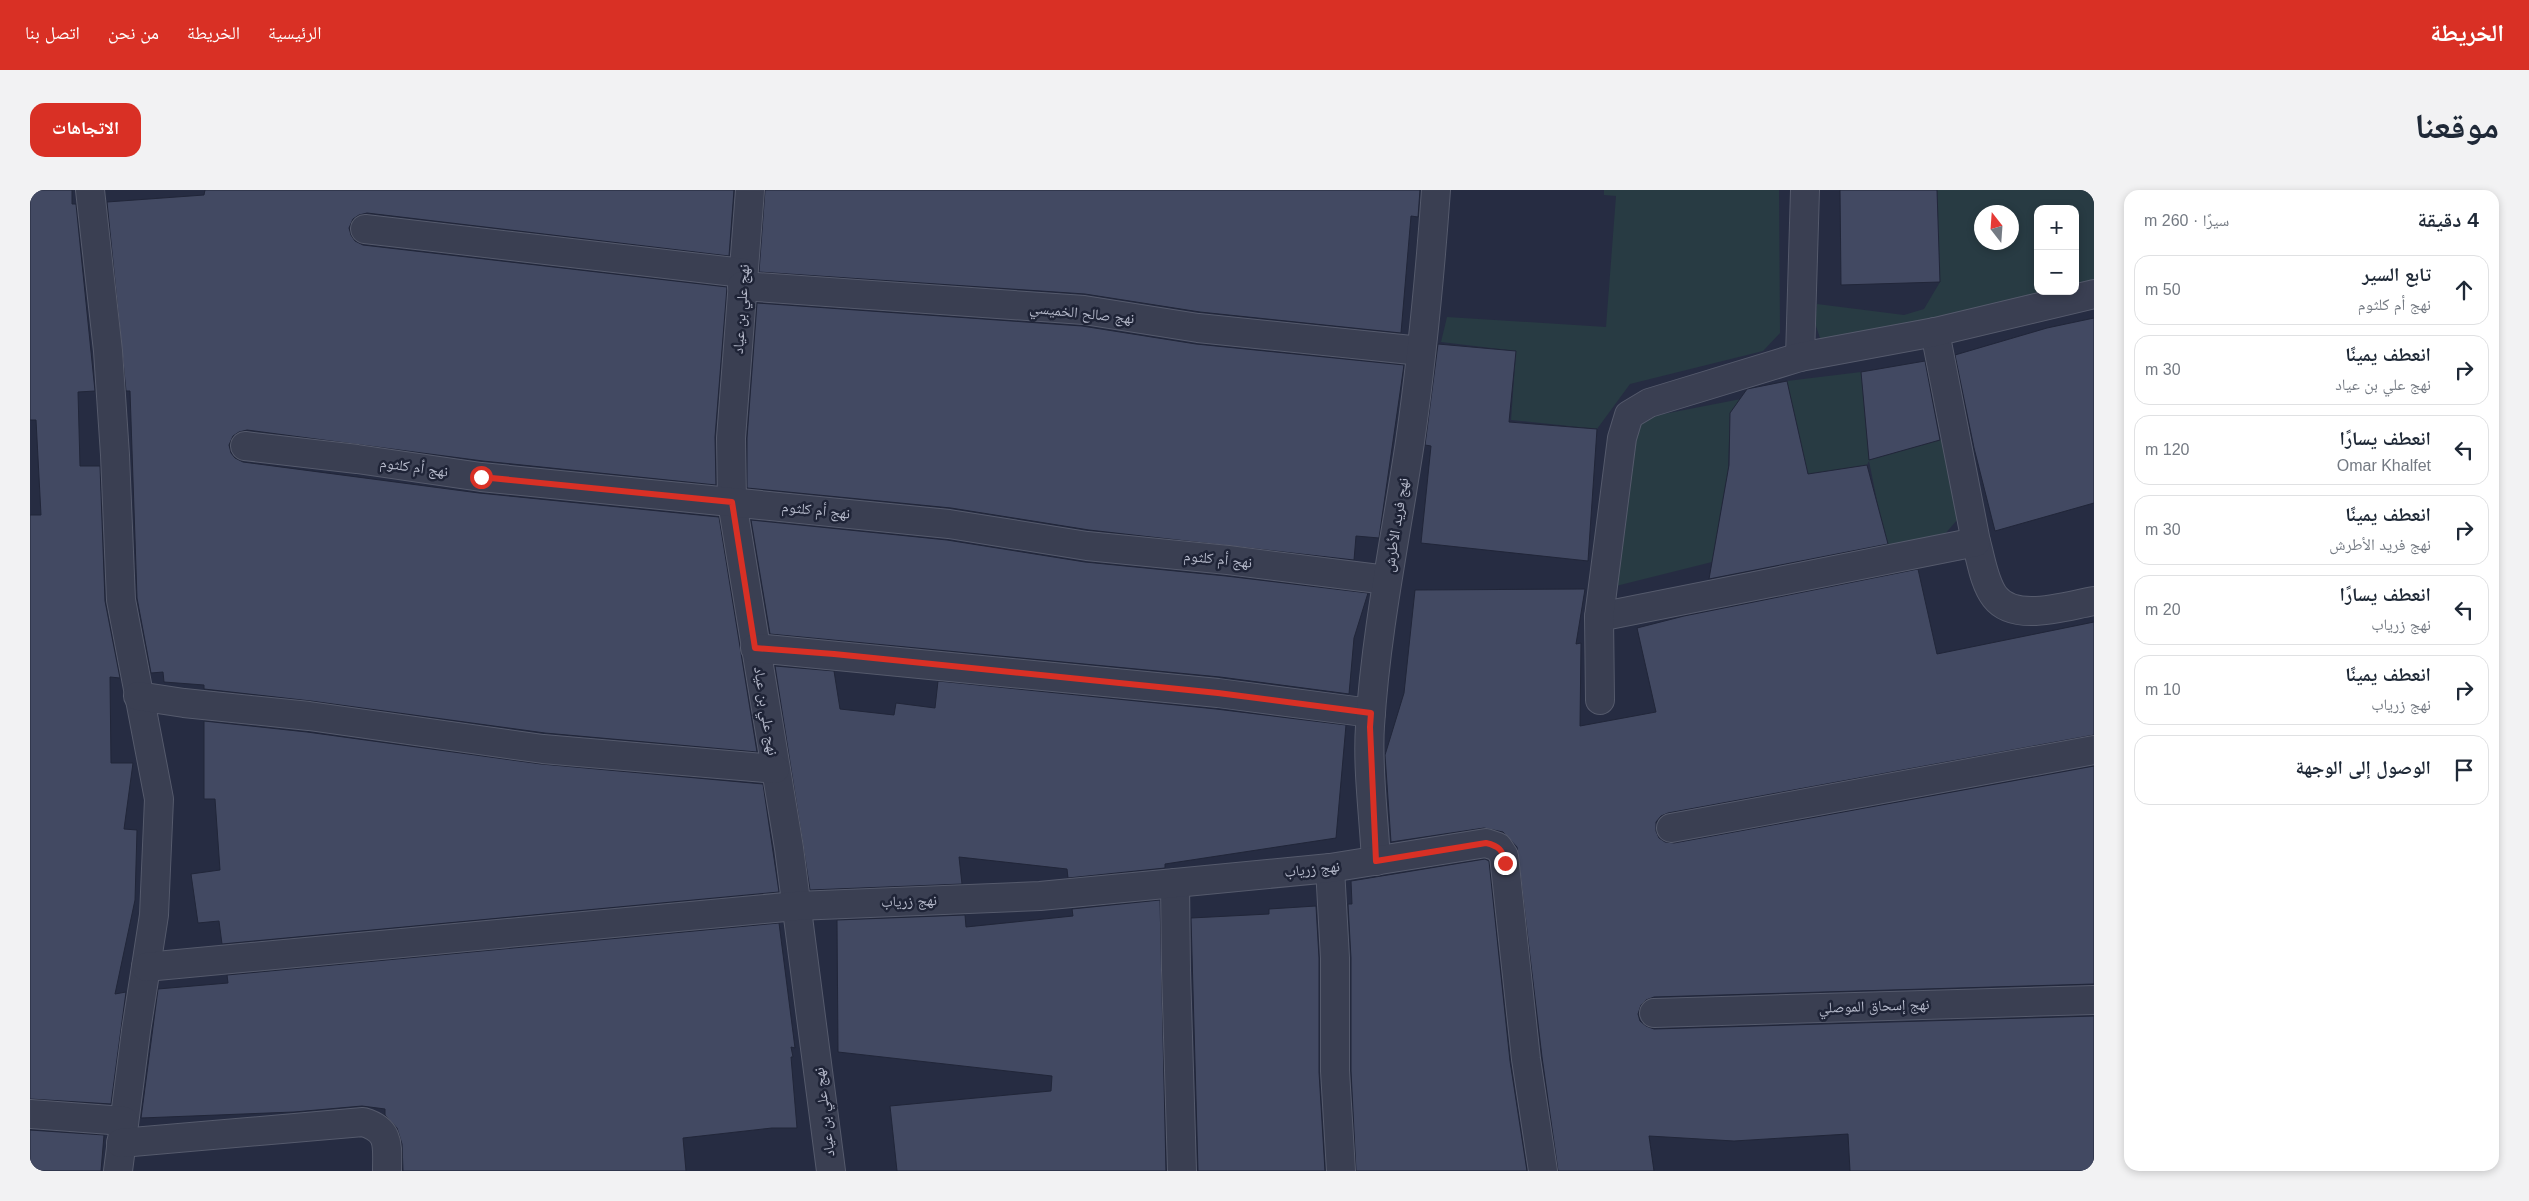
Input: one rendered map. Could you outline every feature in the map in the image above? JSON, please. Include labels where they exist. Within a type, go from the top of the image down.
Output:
[{"type":"street","points":[[90,190],[110,389],[121,600],[159,799],[154,915],[118,1171]]},
{"type":"street","name":"نهج علي بن عياد","points":[[750,190],[731,438],[732,502],[796,906],[831,1171]]},
{"type":"street","name":"نهج فريد الأطرش","points":[[1376,861],[1371,713],[1387,580],[1410,441],[1429,281],[1436,190]]},
{"type":"street","points":[[1800,357],[1806,190]]},
{"type":"street","name":"نهج صالح الخميسي","points":[[365,229],[743,279],[1084,310],[1198,328],[1421,352]]},
{"type":"street","points":[[1600,700],[1599,617],[1622,438],[1629,415],[1649,403],[1800,357],[1935,332],[2094,294]]},
{"type":"street","points":[[1935,332],[1976,542],[1994,596],[2009,608],[2026,611],[2094,602]]},
{"type":"street","name":"نهج أم كلثوم","points":[[244,446],[357,459],[481,477],[940,523],[1087,546],[1228,560],[1387,580]]},
{"type":"street","points":[[1599,617],[1976,542]]},
{"type":"street","points":[[755,648],[834,654],[1218,693],[1371,713]]},
{"type":"street","points":[[138,696],[184,703],[309,716],[543,749],[775,769]]},
{"type":"street","points":[[1671,828],[2094,750]]},
{"type":"street","name":"نهج زرياب","points":[[146,967],[796,906],[1040,896],[1330,868],[1476,843],[1495,845],[1502,850],[1511,910],[1526,1059],[1543,1171]]},
{"type":"street","points":[[1330,868],[1335,958],[1335,1071],[1342,1171]]},
{"type":"street","points":[[1176,883],[1176,970],[1182,1171]]},
{"type":"street","name":"نهج إسحاق الموصلي","points":[[1654,1012],[2094,1000]]},
{"type":"street","points":[[30,1114],[123,1132],[363,1122],[378,1127],[383,1132],[387,1149],[387,1171]]},
{"type":"shaded area","points":[[1604,190],[1779,190],[1780,333],[1763,351],[1630,384],[1597,429],[1511,420],[1516,351],[1441,342],[1447,317],[1606,327],[1616,196],[1604,195]]},
{"type":"shaded area","points":[[1937,190],[2094,190],[2094,284],[2079,287],[2079,205],[2034,205],[2034,295],[2041,295],[1834,341],[1820,338],[1815,323],[1817,304],[1904,315],[1924,309],[1940,282]]},
{"type":"shaded area","points":[[1861,372],[1869,460],[1945,438],[1958,519],[1943,536],[1886,546],[1869,461],[1867,465],[1798,476],[1802,448],[1787,381]]},
{"type":"shaded area","points":[[1741,399],[1730,413],[1728,471],[1712,562],[1616,586],[1625,453],[1643,418]]},
{"type":"building","points":[[30,190],[72,190],[72,204],[76,204],[95,391],[78,392],[80,466],[100,466],[105,601],[120,678],[110,677],[111,763],[133,763],[124,829],[137,830],[135,900],[115,994],[126,992],[111,1104],[30,1099],[30,515],[41,515],[36,420],[30,420]]},
{"type":"building","points":[[205,190],[734,190],[729,256],[367,213],[353,219],[349,228],[355,241],[363,245],[727,287],[715,437],[716,485],[483,461],[247,430],[233,436],[229,445],[231,453],[235,458],[243,462],[479,493],[719,517],[757,752],[545,733],[311,701],[204,689],[204,685],[164,682],[163,672],[151,673],[137,598],[130,391],[126,391],[107,202],[204,195]]},
{"type":"building","points":[[765,190],[1420,190],[1418,217],[1411,216],[1401,333],[1200,312],[1085,294],[759,272]]},
{"type":"building","points":[[1840,190],[1937,190],[1940,282],[1841,285]]},
{"type":"building","points":[[757,303],[1082,326],[1196,344],[1404,365],[1379,538],[1356,536],[1354,560],[1089,530],[951,508],[747,488],[747,438]]},
{"type":"building","points":[[2094,318],[2094,503],[1995,531],[1974,448],[1955,355],[2047,328]]},
{"type":"building","points":[[1438,344],[1516,351],[1509,422],[1597,429],[1588,561],[1421,543],[1431,446],[1425,445]]},
{"type":"building","points":[[1925,361],[1940,440],[1869,460],[1861,372]]},
{"type":"building","points":[[1787,381],[1808,474],[1867,465],[1888,544],[1709,579],[1729,465],[1730,413],[1747,389]]},
{"type":"building","points":[[751,520],[947,540],[1085,562],[1368,593],[1354,638],[1349,694],[1220,677],[770,634]]},
{"type":"building","points":[[1918,569],[1937,654],[2094,622],[2094,735],[1668,813],[1661,816],[1656,822],[1656,831],[1659,838],[1665,842],[1674,843],[2094,766],[2094,984],[1654,997],[1646,1000],[1641,1005],[1638,1014],[1640,1021],[1654,1029],[2094,1016],[2094,1171],[1850,1171],[1848,1134],[1734,1141],[1649,1136],[1654,1171],[1558,1171],[1542,1057],[1517,847],[1503,832],[1484,828],[1391,842],[1385,755],[1404,693],[1415,590],[1585,589],[1576,644],[1581,643],[1580,726],[1656,712],[1637,628],[1684,616]]},
{"type":"building","points":[[775,666],[834,671],[840,709],[894,715],[896,703],[935,708],[938,681],[1216,709],[1346,725],[1336,838],[1165,864],[1165,868],[1068,878],[1067,869],[959,857],[962,884],[810,890]]},
{"type":"building","points":[[204,721],[307,732],[541,764],[763,784],[779,892],[222,944],[219,921],[198,923],[191,874],[220,870],[215,799],[204,799]]},
{"type":"building","points":[[1485,859],[1489,861],[1510,1061],[1527,1171],[1356,1171],[1351,1071],[1351,958],[1348,904],[1352,904],[1351,881]]},
{"type":"building","points":[[1160,900],[1166,1171],[897,1171],[890,1106],[1051,1091],[1052,1076],[838,1052],[837,920],[965,915],[966,927],[1073,916],[1072,909]]},
{"type":"building","points":[[1316,906],[1319,958],[1319,1072],[1325,1171],[1198,1171],[1191,918],[1269,914],[1269,909]]},
{"type":"building","points":[[779,923],[795,1048],[791,1047],[793,1057],[791,1057],[797,1128],[772,1128],[683,1138],[686,1171],[403,1171],[402,1144],[397,1128],[385,1115],[385,1109],[362,1106],[294,1112],[141,1118],[158,989],[228,983],[227,975]]},
{"type":"building","points":[[30,1130],[104,1135],[101,1171],[30,1171]]},
{"type":"route","points":[[481,477],[732,502],[755,648],[834,654],[1218,693],[1371,713],[1376,861],[1476,843],[1486,843],[1495,845],[1502,850],[1505,863]]}]
